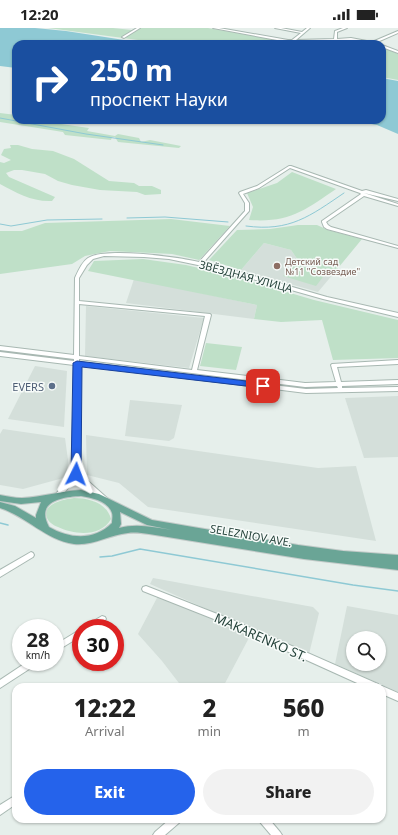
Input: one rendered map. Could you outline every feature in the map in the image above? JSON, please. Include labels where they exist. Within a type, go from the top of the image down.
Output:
[{"type":"main road","points":[[0,498],[21,502],[82,493],[108,501],[117,512],[117,524],[109,532],[100,536],[81,540],[71,540],[60,537],[16,511],[0,505]]},
{"type":"main road","points":[[46,530],[41,521],[40,514],[42,507],[55,497]]},
{"type":"main road","name":"SELEZNIOV AVE.","points":[[108,501],[150,523],[298,549],[343,555],[398,559]]},
{"type":"main road","name":"SELEZNIOV AVE.","points":[[100,536],[128,529],[149,530],[343,562],[398,566]]},
{"type":"street","points":[[123,37],[139,28]]},
{"type":"street","points":[[214,28],[287,40]]},
{"type":"street","points":[[276,28],[303,33]]},
{"type":"street","points":[[294,40],[309,28]]},
{"type":"street","points":[[346,28],[336,32],[335,40],[356,40]]},
{"type":"street","points":[[382,40],[398,32]]},
{"type":"street","points":[[386,48],[398,52]]},
{"type":"street","points":[[200,263],[247,211],[248,203],[242,193],[258,187],[290,167],[398,205]]},
{"type":"street","points":[[398,200],[364,193],[324,222],[326,226],[398,247]]},
{"type":"street","name":"ЗВЁЗДНАЯ УЛИЦА","points":[[78,302],[77,278],[83,266],[92,258],[110,255],[136,254],[167,257],[200,263],[316,296],[398,315]]},
{"type":"street","points":[[55,497],[76,474],[78,302],[208,315],[194,372]]},
{"type":"street","points":[[0,348],[306,391],[398,389]]},
{"type":"street","points":[[0,354],[77,360],[305,385],[398,382]]},
{"type":"street","points":[[341,391],[334,365],[398,362]]},
{"type":"street","points":[[76,474],[108,501]]},
{"type":"street","points":[[0,574],[31,555]]},
{"type":"street","name":"MAKARENKO ST.","points":[[146,589],[232,623],[366,683]]},
{"type":"street","points":[[0,684],[20,671]]},
{"type":"street","points":[[386,692],[398,697]]},
{"type":"street","points":[[0,811],[12,802]]},
{"type":"street","points":[[158,835],[172,823]]},
{"type":"street","points":[[266,823],[277,835]]},
{"type":"shaded area","name":"Детский сад №11 \"Созвездие\"","points":[[264,243],[291,250],[300,263],[334,273],[318,292],[241,270]]},
{"type":"shaded area","points":[[134,279],[257,305],[254,319],[126,303]]},
{"type":"shaded area","points":[[86,306],[204,318],[189,368],[85,356]]},
{"type":"shaded area","points":[[35,366],[67,371],[64,427],[8,419]]},
{"type":"shaded area","points":[[398,396],[398,457],[364,458],[345,398]]},
{"type":"shaded area","points":[[130,400],[182,405],[174,438],[169,441],[125,436]]},
{"type":"shaded area","points":[[3,429],[65,438],[68,460],[67,477],[23,489],[0,485],[0,434]]},
{"type":"shaded area","points":[[86,435],[318,468],[356,466],[376,541],[148,507],[119,483],[87,475]]},
{"type":"shaded area","points":[[153,578],[313,607],[319,613],[309,654],[150,584]]},
{"type":"shaded area","points":[[158,596],[251,634],[225,683],[179,683],[138,634]]},
{"type":"shaded area","points":[[347,606],[398,615],[398,692],[386,687],[386,683],[378,683],[351,671],[386,671],[386,631],[346,631],[346,669],[335,664]]},
{"type":"green space","points":[[48,28],[113,28],[132,30],[136,28],[208,28],[276,40],[138,40]]},
{"type":"green space","points":[[386,49],[398,54],[398,80],[386,78]]},
{"type":"green space","points":[[0,113],[12,114],[12,124],[0,122]]},
{"type":"green space","points":[[13,124],[61,124],[89,128],[87,131],[115,136],[118,134],[139,138],[141,142],[150,140],[181,146],[179,148],[118,142],[115,137],[112,137],[111,140],[65,135],[63,132]]},
{"type":"green space","points":[[10,145],[53,151],[74,159],[109,181],[134,183],[139,186],[152,186],[161,190],[161,194],[145,195],[137,192],[100,190],[72,185],[58,181],[45,174],[22,170],[14,170],[6,173],[9,177],[55,197],[52,201],[31,198],[19,194],[0,184],[0,162],[4,163],[11,160],[1,155],[4,149],[11,148]]},
{"type":"green space","points":[[292,172],[336,189],[296,214],[276,219],[249,220],[253,207],[247,193],[277,183]]},
{"type":"green space","points":[[171,219],[230,226],[199,260],[172,254],[110,251],[85,256],[72,264],[0,274],[0,231],[22,231],[45,223]]},
{"type":"green space","points":[[298,225],[317,225],[328,230],[362,239],[334,273],[300,263],[291,250],[264,243],[241,270],[209,260],[237,230],[270,229]]},
{"type":"green space","points":[[143,259],[186,265],[229,275],[314,300],[398,320],[398,358],[333,360],[322,320],[281,322],[254,319],[257,305],[88,271],[94,261]]},
{"type":"green space","points":[[294,264],[326,273],[316,286],[283,276]]},
{"type":"green space","points":[[206,343],[242,347],[236,370],[200,366]]},
{"type":"green space","points":[[74,498],[97,502],[106,509],[111,519],[107,525],[94,532],[80,533],[55,526],[48,520],[46,515],[50,506],[59,501]]},
{"type":"water","points":[[0,28],[35,28],[124,40],[12,40],[12,68],[0,66]]},
{"type":"water","points":[[386,79],[398,81],[398,134],[371,124],[386,124]]},
{"type":"waterway","points":[[0,118],[12,120]]},
{"type":"waterway","points":[[32,124],[86,134],[163,145]]},
{"type":"waterway","points":[[246,226],[275,227],[299,220],[321,209],[344,193]]},
{"type":"waterway","points":[[127,218],[165,217],[228,222]]},
{"type":"waterway","points":[[0,224],[11,226],[47,220],[102,219]]},
{"type":"waterway","points":[[0,523],[8,525]]},
{"type":"waterway","points":[[100,557],[112,556],[140,549],[353,585],[398,591]]},
{"type":"place","name":"Детский сад №11 \"Созвездие\"","points":[[277,266]]},
{"type":"place","name":"EVERS","points":[[52,386]]},
{"type":"route","points":[[76,474],[77,363],[263,386]]}]
